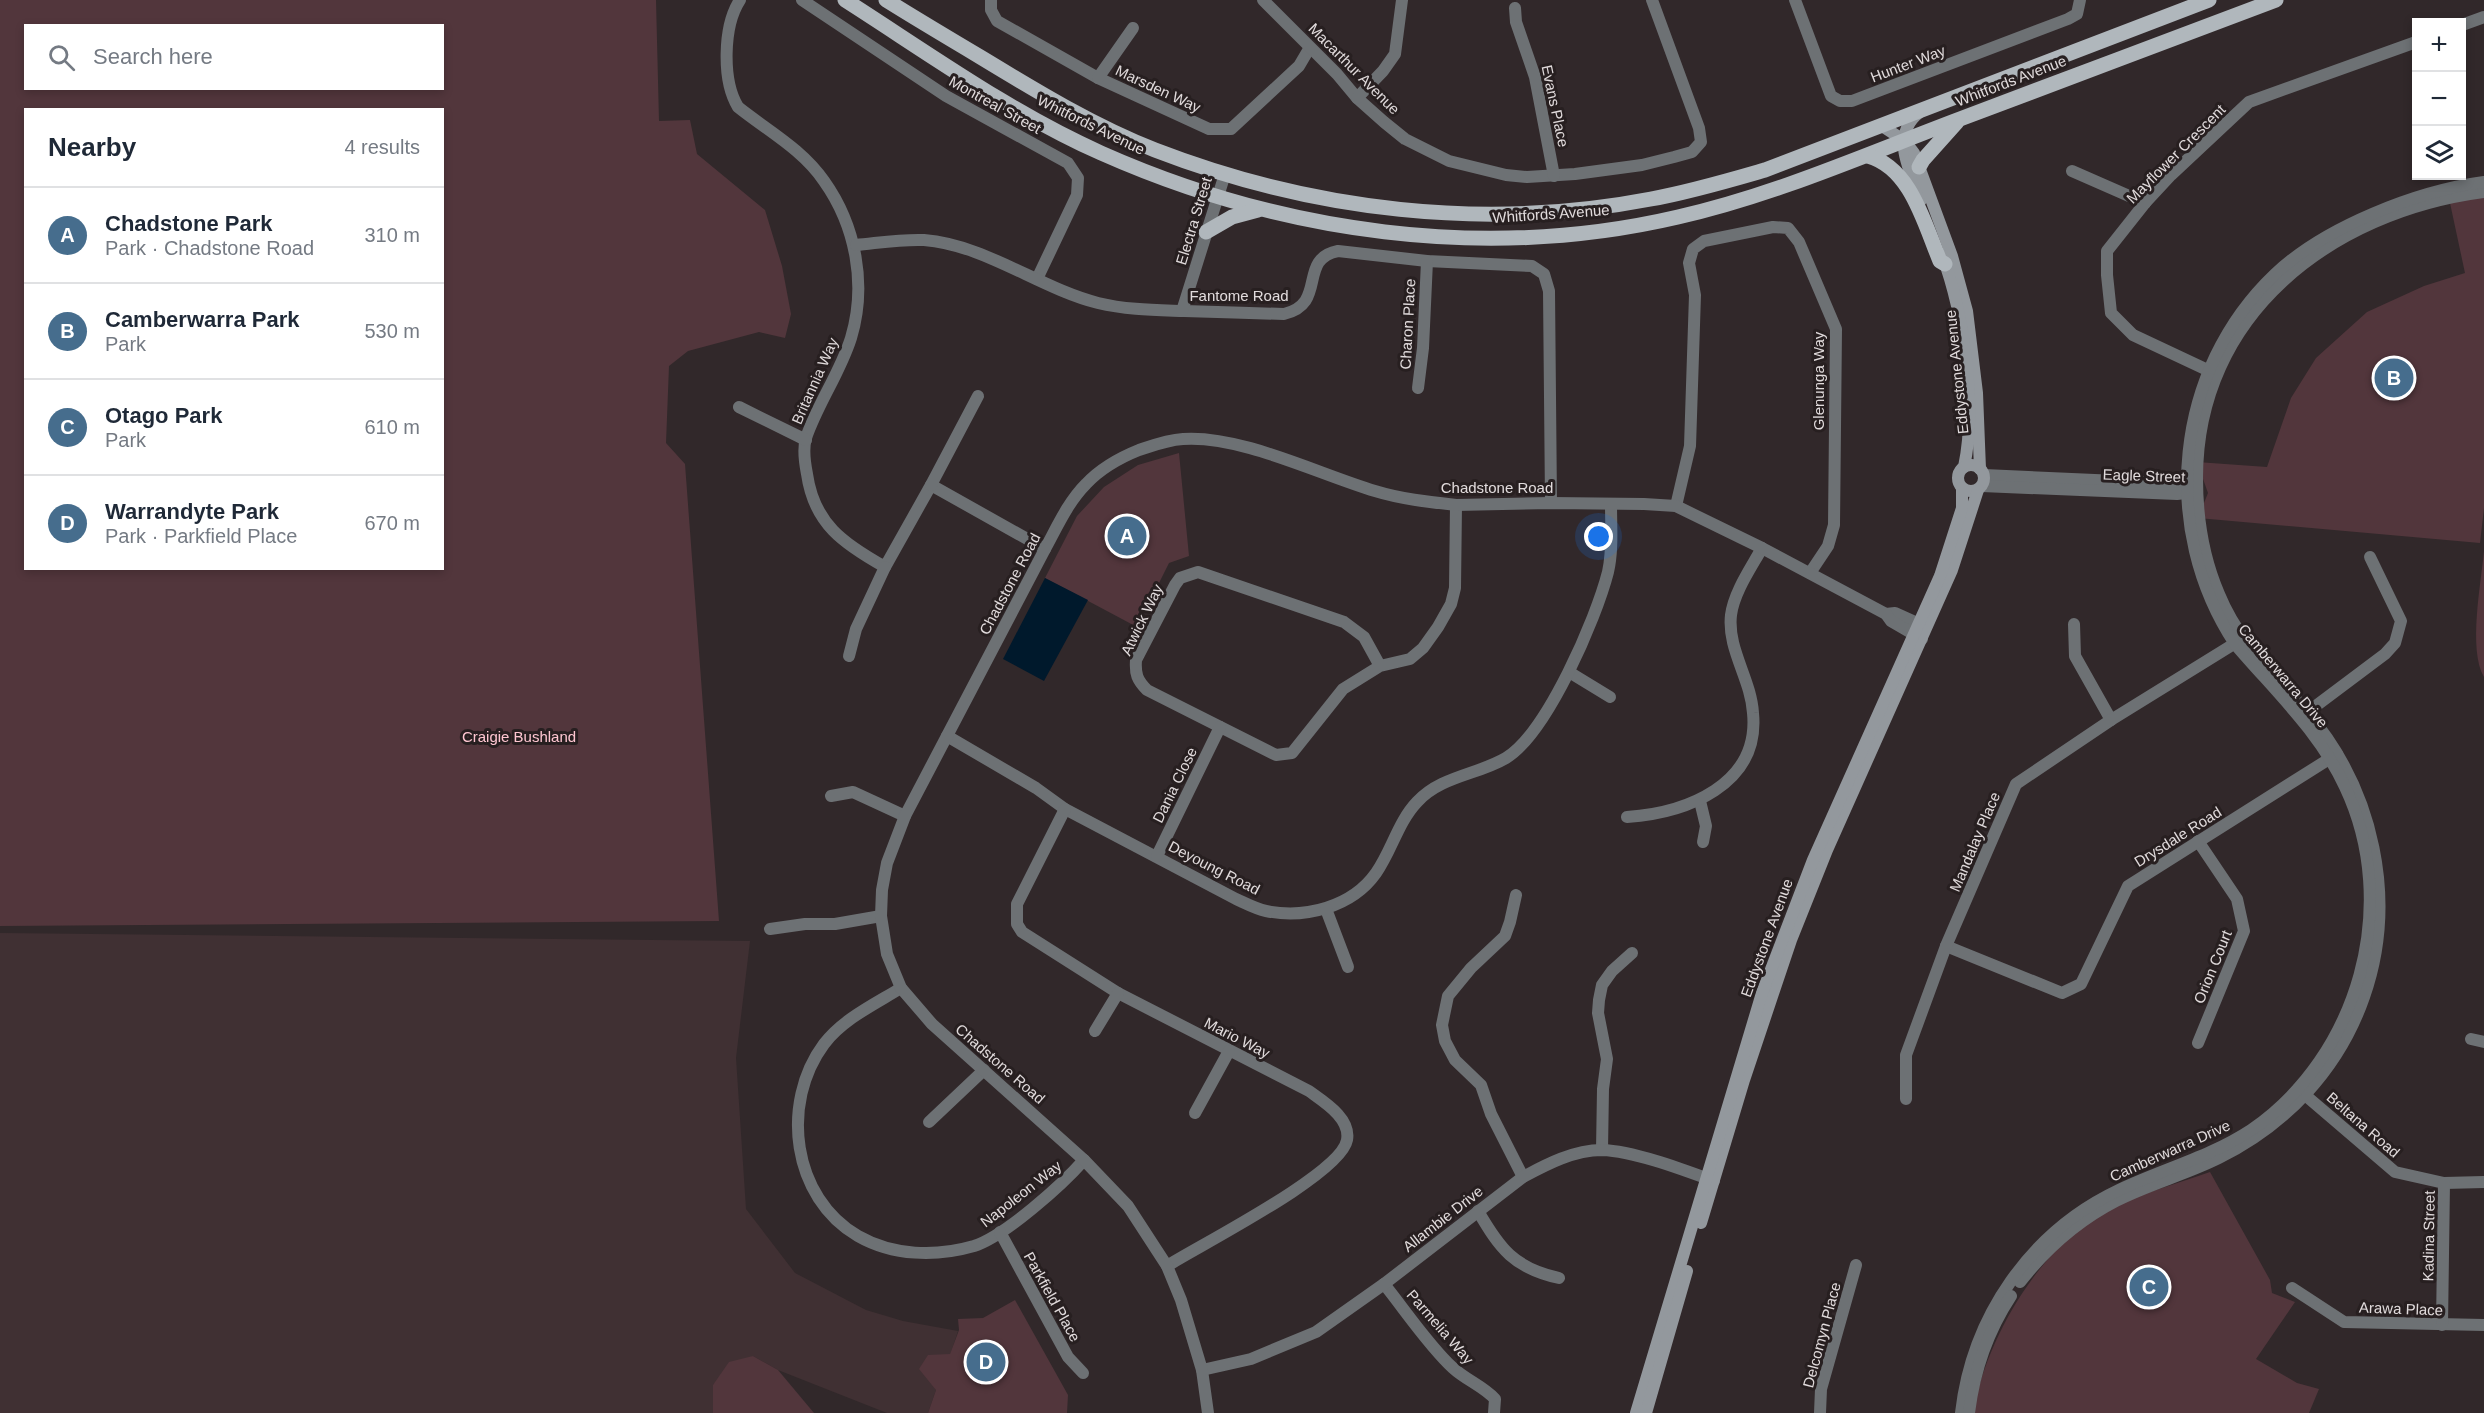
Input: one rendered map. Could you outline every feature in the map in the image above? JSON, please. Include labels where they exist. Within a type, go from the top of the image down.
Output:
[{"type":"main road","name":"Whitfords Avenue","points":[[845,0],[1048,126],[1138,169],[1217,197],[1340,226],[1391,233],[1462,238],[1534,237],[1601,230],[1677,218],[1736,201],[1868,156],[2276,0]]},
{"type":"main road","name":"Whitfords Avenue","points":[[886,0],[1064,108],[1154,150],[1225,174],[1314,198],[1400,210],[1460,214],[1557,212],[1644,200],[1765,170],[2209,0]]},
{"type":"main road","points":[[1882,126],[1904,141],[1906,129],[1914,116],[1926,108]]},
{"type":"main road","points":[[1919,167],[1959,120]]},
{"type":"main road","name":"Eddystone Avenue","points":[[1636,1413],[1710,1180],[1791,940],[1827,850],[1921,632],[1955,562],[1981,480],[1977,393],[1967,311],[1952,256],[1914,153],[1904,141]]},
{"type":"main road","name":"Eddystone Avenue","points":[[1904,141],[1904,157],[1945,264],[1958,312],[1965,356],[1968,432],[1964,467]]},
{"type":"main road","points":[[1868,156],[1882,160],[1902,180],[1911,194],[1940,261],[1945,264]]},
{"type":"main road","points":[[1206,232],[1232,217],[1261,209]]},
{"type":"main road","points":[[1971,465],[1981,480],[1970,492],[1962,488],[1957,477],[1964,467],[1971,465]]},
{"type":"main road","name":"Eddystone Avenue","points":[[1921,632],[1959,522],[1962,488]]},
{"type":"main road","name":"Eddystone Avenue","points":[[1646,1413],[1710,1180]]},
{"type":"street","name":"Britannia Way","points":[[740,0],[732,11],[727,42],[730,88],[733,99],[738,107],[799,152],[823,180],[844,216],[856,245],[858,291],[851,337],[806,440],[809,489],[818,512],[832,531],[849,546],[885,567]]},
{"type":"street","name":"Montreal Street","points":[[802,0],[946,96],[1068,163],[1077,178],[1077,195],[1037,279]]},
{"type":"street","name":"Marsden Way","points":[[991,0],[991,10],[997,21],[1098,78],[1209,129],[1231,129],[1299,66],[1309,49]]},
{"type":"street","name":"Macarthur Avenue","points":[[1263,0],[1309,49],[1337,74],[1357,98],[1405,139],[1449,161],[1506,175],[1554,176],[1642,165],[1692,152],[1701,142],[1700,128],[1652,0]]},
{"type":"street","points":[[1357,98],[1383,71],[1395,54],[1402,0]]},
{"type":"street","name":"Hunter Way","points":[[1795,0],[1831,96],[1840,101],[1852,101],[2068,19],[2077,14],[2080,0]]},
{"type":"street","name":"Evans Place","points":[[1515,8],[1516,22],[1535,77],[1554,176]]},
{"type":"street","points":[[2466,24],[2484,17]]},
{"type":"street","points":[[1098,78],[1133,28]]},
{"type":"street","name":"Mayflower Crescent","points":[[2212,373],[2133,335],[2111,313],[2107,275],[2108,251],[2145,203],[2249,102],[2412,43]]},
{"type":"street","points":[[2072,171],[2145,203]]},
{"type":"street","name":"Electra Street","points":[[1182,311],[1225,174]]},
{"type":"street","name":"Camberwarra Drive","points":[[1969,1413],[1976,1377],[1994,1324],[2017,1286],[2055,1244],[2070,1231],[2115,1201],[2216,1160],[2278,1120],[2336,1054],[2350,1030],[2364,996],[2372,968],[2377,930],[2379,887],[2373,839],[2353,781],[2303,715],[2239,642],[2206,556],[2190,490],[2217,352],[2246,307],[2275,274],[2302,252],[2336,231],[2385,209],[2443,189],[2484,182]]},
{"type":"street","name":"Camberwarra Drive","points":[[2212,373],[2262,302],[2284,278],[2306,261],[2369,225],[2427,204],[2456,196],[2484,192]]},
{"type":"street","name":"Glenunga Way","points":[[1676,506],[1690,446],[1695,295],[1689,263],[1693,249],[1704,241],[1773,227],[1788,228],[1799,242],[1836,329],[1834,525],[1828,546],[1810,573]]},
{"type":"street","name":"Fantome Road","points":[[856,245],[896,240],[944,243],[968,250],[1069,294],[1121,308],[1182,311],[1284,314],[1296,312],[1308,298],[1318,262],[1329,252],[1338,251],[1427,261],[1532,266],[1539,269],[1548,280],[1551,503]]},
{"type":"street","name":"Charon Place","points":[[1418,388],[1423,348],[1427,261]]},
{"type":"street","points":[[849,656],[856,629],[885,567],[978,396]]},
{"type":"street","points":[[739,407],[806,440]]},
{"type":"street","name":"Chadstone Road","points":[[1208,1413],[1202,1370],[1191,1329],[1167,1266],[1128,1206],[1084,1160],[932,1024],[901,988],[887,954],[881,916],[882,890],[887,862],[905,816],[1045,549],[1069,506],[1085,484],[1105,467],[1122,457],[1161,442],[1182,439],[1223,441],[1376,492],[1412,500],[1456,505],[1551,503],[1676,506],[1810,573],[1886,614],[1891,621],[1921,632]]},
{"type":"street","name":"Eagle Street","points":[[1981,480],[2190,490]]},
{"type":"street","points":[[931,485],[1045,549]]},
{"type":"street","name":"Deyoung Road","points":[[947,736],[1036,788],[1065,809],[1157,855],[1236,899],[1264,911],[1291,912],[1326,909],[1355,894],[1375,874],[1404,818],[1418,801],[1436,786],[1508,757],[1524,742],[1569,672],[1586,635],[1608,571],[1611,549],[1611,504]]},
{"type":"street","name":"Atwick Way","points":[[1380,666],[1364,637],[1344,622],[1198,572],[1180,578],[1175,585],[1136,660],[1135,673],[1138,682],[1147,690],[1276,755],[1292,753],[1343,688],[1380,666],[1410,659],[1423,648],[1451,604],[1455,588],[1456,505]]},
{"type":"street","points":[[1627,817],[1651,815],[1700,801],[1729,779],[1740,766],[1753,732],[1754,713],[1732,641],[1731,613],[1735,599],[1762,548]]},
{"type":"street","points":[[2303,715],[2385,654],[2395,643],[2401,621],[2370,557]]},
{"type":"street","points":[[2074,624],[2075,656],[2111,720]]},
{"type":"street","name":"Mandalay Place","points":[[1906,1099],[1906,1055],[1946,946],[2016,784],[2111,720],[2239,642]]},
{"type":"street","points":[[1569,672],[1610,697]]},
{"type":"street","name":"Dania Close","points":[[1157,855],[1220,727]]},
{"type":"street","name":"Drysdale Road","points":[[1946,946],[2062,993],[2081,984],[2128,886],[2333,756]]},
{"type":"street","points":[[831,796],[853,792],[905,816]]},
{"type":"street","points":[[1700,801],[1706,826],[1702,842]]},
{"type":"street","name":"Mario Way","points":[[1065,809],[1017,904],[1017,924],[1022,932],[1118,993],[1309,1091],[1341,1117],[1346,1128],[1347,1139],[1343,1152],[1292,1192],[1240,1226],[1196,1248],[1167,1266]]},
{"type":"street","name":"Orion Court","points":[[2198,841],[2237,899],[2244,931],[2198,1043]]},
{"type":"street","points":[[1516,895],[1505,936],[1471,968],[1448,996],[1442,1026],[1445,1041],[1455,1060],[1481,1085],[1491,1114],[1523,1177]]},
{"type":"street","points":[[1326,909],[1348,967]]},
{"type":"street","points":[[770,929],[805,924],[835,924],[881,916]]},
{"type":"street","points":[[1602,1150],[1603,1089],[1607,1059],[1599,1000],[1602,985],[1612,971],[1632,953]]},
{"type":"street","name":"Napoleon Way","points":[[901,988],[850,1019],[825,1043],[810,1067],[801,1093],[796,1125],[802,1162],[814,1190],[836,1218],[858,1236],[892,1250],[923,1254],[951,1251],[975,1245],[1000,1232],[1064,1183],[1084,1160]]},
{"type":"street","points":[[1095,1031],[1118,993]]},
{"type":"street","points":[[2471,1039],[2484,1042]]},
{"type":"street","points":[[1195,1113],[1229,1051]]},
{"type":"street","points":[[929,1122],[984,1070]]},
{"type":"street","name":"Camberwarra Drive","points":[[1961,1413],[1965,1379],[1983,1328],[2000,1297],[2027,1260],[2045,1241],[2079,1214],[2116,1191],[2228,1144],[2302,1092]]},
{"type":"street","name":"Beltana Road","points":[[2302,1092],[2395,1173],[2444,1182],[2484,1182]]},
{"type":"street","name":"Allambie Drive","points":[[1202,1370],[1251,1359],[1297,1342],[1316,1332],[1384,1284],[1523,1177],[1548,1163],[1576,1153],[1602,1150],[1641,1157],[1710,1180]]},
{"type":"street","name":"Kadina Street","points":[[2442,1325],[2444,1182]]},
{"type":"street","points":[[1478,1211],[1504,1251],[1521,1265],[1538,1273],[1559,1278]]},
{"type":"street","name":"Parkfield Place","points":[[1000,1232],[1068,1357],[1083,1373]]},
{"type":"street","name":"Delcomyn Place","points":[[1820,1413],[1821,1389],[1856,1265]]},
{"type":"street","name":"Parmelia Way","points":[[1384,1284],[1451,1366],[1467,1380],[1485,1389],[1495,1399],[1494,1413]]},
{"type":"street","name":"Arawa Place","points":[[2292,1288],[2344,1322],[2484,1325]]},
{"type":"shaded area","points":[[0,933],[750,941],[736,1058],[746,1209],[795,1273],[866,1310],[903,1321],[958,1331],[950,1355],[928,1355],[936,1390],[928,1413],[887,1413],[778,1370],[753,1356],[713,1385],[713,1413],[0,1413]]},
{"type":"green space","name":"Craigie Bushland","points":[[0,0],[656,0],[659,121],[690,120],[697,154],[765,210],[782,266],[791,314],[785,338],[759,332],[688,351],[669,366],[666,443],[685,464],[719,921],[0,926]]},
{"type":"green space","points":[[2484,196],[2484,508],[2480,543],[2198,518],[2208,493],[2197,462],[2267,467],[2291,398],[2316,358],[2367,312],[2424,286],[2465,273],[2450,203]]},
{"type":"green space","points":[[1179,453],[1189,556],[1169,563],[1137,627],[1045,578],[1077,516],[1104,487],[1138,465]]},
{"type":"green space","points":[[2484,551],[2484,677],[2479,665],[2476,634]]},
{"type":"green space","points":[[2210,1172],[2270,1280],[2272,1293],[2295,1302],[2256,1359],[2297,1383],[2319,1389],[2309,1413],[1973,1413],[1991,1353],[2005,1323],[2042,1266],[2064,1242],[2089,1222],[2115,1206]]},
{"type":"green space","points":[[1015,1300],[1068,1395],[1067,1413],[928,1413],[936,1390],[919,1369],[928,1355],[950,1354],[959,1330],[958,1319],[983,1318]]},
{"type":"green space","points":[[753,1356],[778,1370],[814,1413],[713,1413],[713,1385],[729,1362]]},
{"type":"water","points":[[1045,578],[1088,600],[1044,681],[1003,659]]},
{"type":"place","name":"Camberwarra Park","points":[[2394,378]]},
{"type":"place","name":"Chadstone Park","points":[[1127,536]]},
{"type":"place","name":"Otago Park","points":[[2149,1287]]},
{"type":"place","name":"Warrandyte Park","points":[[986,1362]]}]
